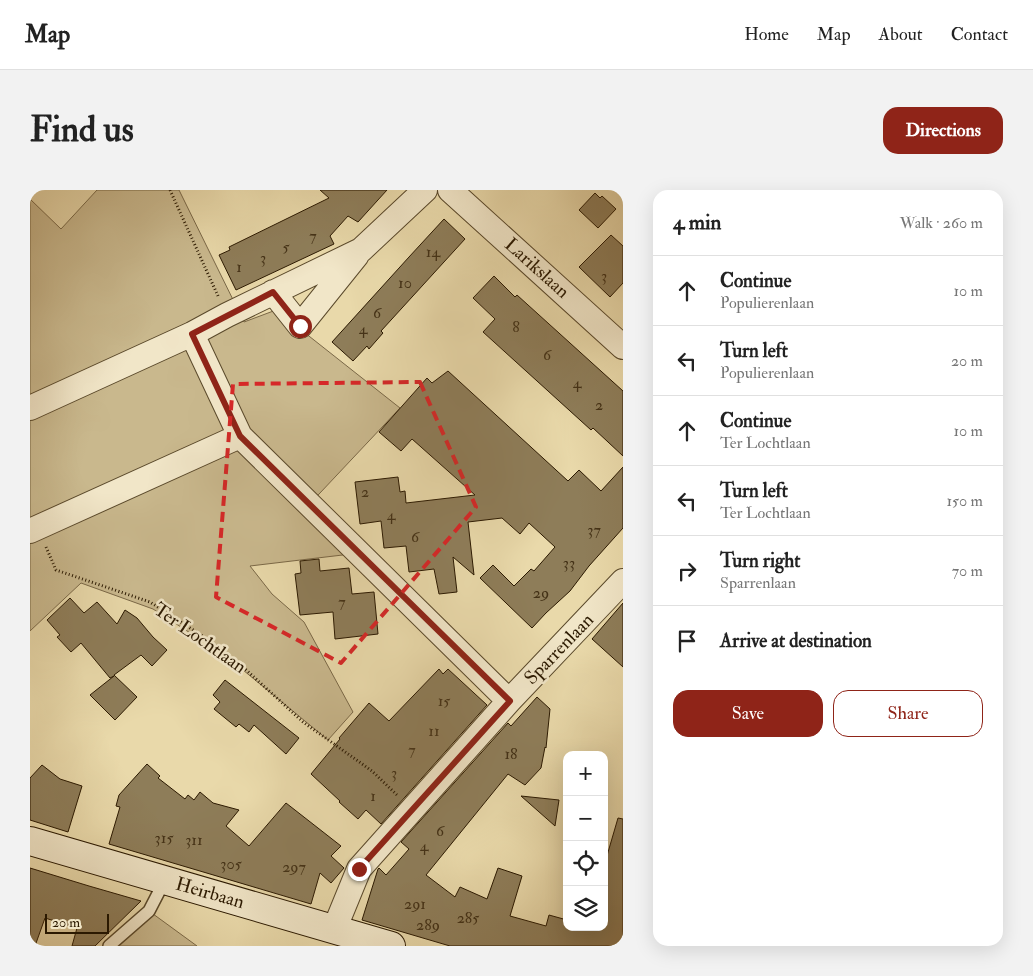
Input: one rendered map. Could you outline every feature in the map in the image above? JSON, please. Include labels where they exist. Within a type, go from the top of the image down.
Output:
[{"type":"street","points":[[273,292],[300,326],[361,250],[425,190]]},
{"type":"street","name":"Larikslaan","points":[[450,190],[621,341]]},
{"type":"street","points":[[30,408],[192,334],[273,292],[361,250]]},
{"type":"street","points":[[192,334],[240,436],[510,701]]},
{"type":"street","points":[[33,529],[240,436]]},
{"type":"street","name":"Sparrenlaan","points":[[334,930],[359,869],[510,701],[623,581]]},
{"type":"street","name":"Heirbaan","points":[[30,841],[391,946]]},
{"type":"lane","points":[[109,946],[149,911],[165,880]]},
{"type":"path","points":[[170,190],[227,315]]},
{"type":"path","name":"Ter Lochtlaan","points":[[33,529],[56,570],[150,602],[207,639],[244,668],[302,722],[372,771],[412,810]]},
{"type":"highlighted area","points":[[420,382],[476,507],[341,663],[216,597],[233,384]]},
{"type":"shaded area","points":[[97,190],[179,190],[244,322],[276,310],[400,408],[304,510],[351,554],[250,566],[272,594],[304,622],[353,712],[328,740],[226,656],[153,609],[81,583],[30,631],[30,199],[61,229]]},
{"type":"shaded area","points":[[149,911],[197,946],[109,946]]},
{"type":"building","points":[[320,190],[387,190],[358,222],[348,216],[330,236],[334,244],[236,290],[219,255],[230,250],[229,247],[329,198]]},
{"type":"building","points":[[595,193],[600,198],[602,196],[616,209],[598,228],[579,210]]},
{"type":"building","points":[[444,219],[465,239],[381,331],[383,333],[369,349],[367,346],[353,361],[332,342]]},
{"type":"building","points":[[611,235],[623,246],[623,283],[610,297],[579,267]]},
{"type":"building","points":[[494,276],[515,297],[517,295],[623,391],[623,456],[593,428],[591,430],[483,332],[495,319],[473,298]]},
{"type":"building","points":[[448,371],[568,481],[579,470],[601,491],[623,467],[623,528],[589,566],[570,591],[532,628],[480,578],[493,565],[514,586],[531,569],[534,571],[555,547],[529,523],[520,534],[502,518],[468,522],[474,575],[453,557],[457,592],[439,594],[434,569],[409,572],[406,546],[384,548],[381,521],[360,524],[355,482],[398,477],[400,492],[405,491],[406,503],[475,495],[412,439],[401,451],[379,432],[427,378],[432,383]]},
{"type":"building","points":[[319,559],[320,571],[349,568],[352,594],[374,592],[378,634],[335,639],[333,612],[300,615],[295,574],[301,573],[300,561]]},
{"type":"building","points":[[70,598],[84,613],[97,602],[117,624],[125,610],[137,618],[167,650],[152,666],[141,655],[114,675],[137,697],[115,720],[90,695],[114,676],[110,678],[81,643],[71,652],[57,637],[60,635],[47,620]]},
{"type":"building","points":[[623,603],[623,667],[592,639]]},
{"type":"building","points":[[439,669],[443,674],[448,669],[487,705],[381,824],[366,810],[358,819],[311,774],[369,703],[389,721]]},
{"type":"building","points":[[225,680],[299,738],[286,754],[254,725],[249,732],[239,724],[236,727],[214,709],[220,702],[213,695]]},
{"type":"building","points":[[537,697],[550,709],[546,748],[541,768],[525,785],[508,774],[426,875],[455,897],[460,887],[487,899],[498,868],[522,876],[510,916],[546,926],[549,915],[563,919],[563,931],[608,931],[608,852],[618,818],[623,819],[623,946],[450,946],[362,920],[378,869],[386,875],[409,849],[401,842],[508,723],[511,726]]},
{"type":"building","points":[[147,764],[160,776],[158,778],[185,799],[188,795],[194,800],[200,792],[213,803],[239,810],[226,826],[249,846],[286,803],[341,846],[331,856],[344,868],[331,883],[320,873],[311,904],[109,844],[120,807],[116,806],[119,795]]},
{"type":"building","points":[[42,765],[60,779],[82,786],[68,832],[30,820],[30,778]]},
{"type":"building","points":[[521,796],[559,800],[555,826]]},
{"type":"building","points":[[30,868],[141,901],[95,946],[72,946],[77,928],[45,918],[35,946],[30,946]]},
{"type":"route","points":[[300,326],[273,292],[192,334],[240,436],[510,701],[359,869]]}]
